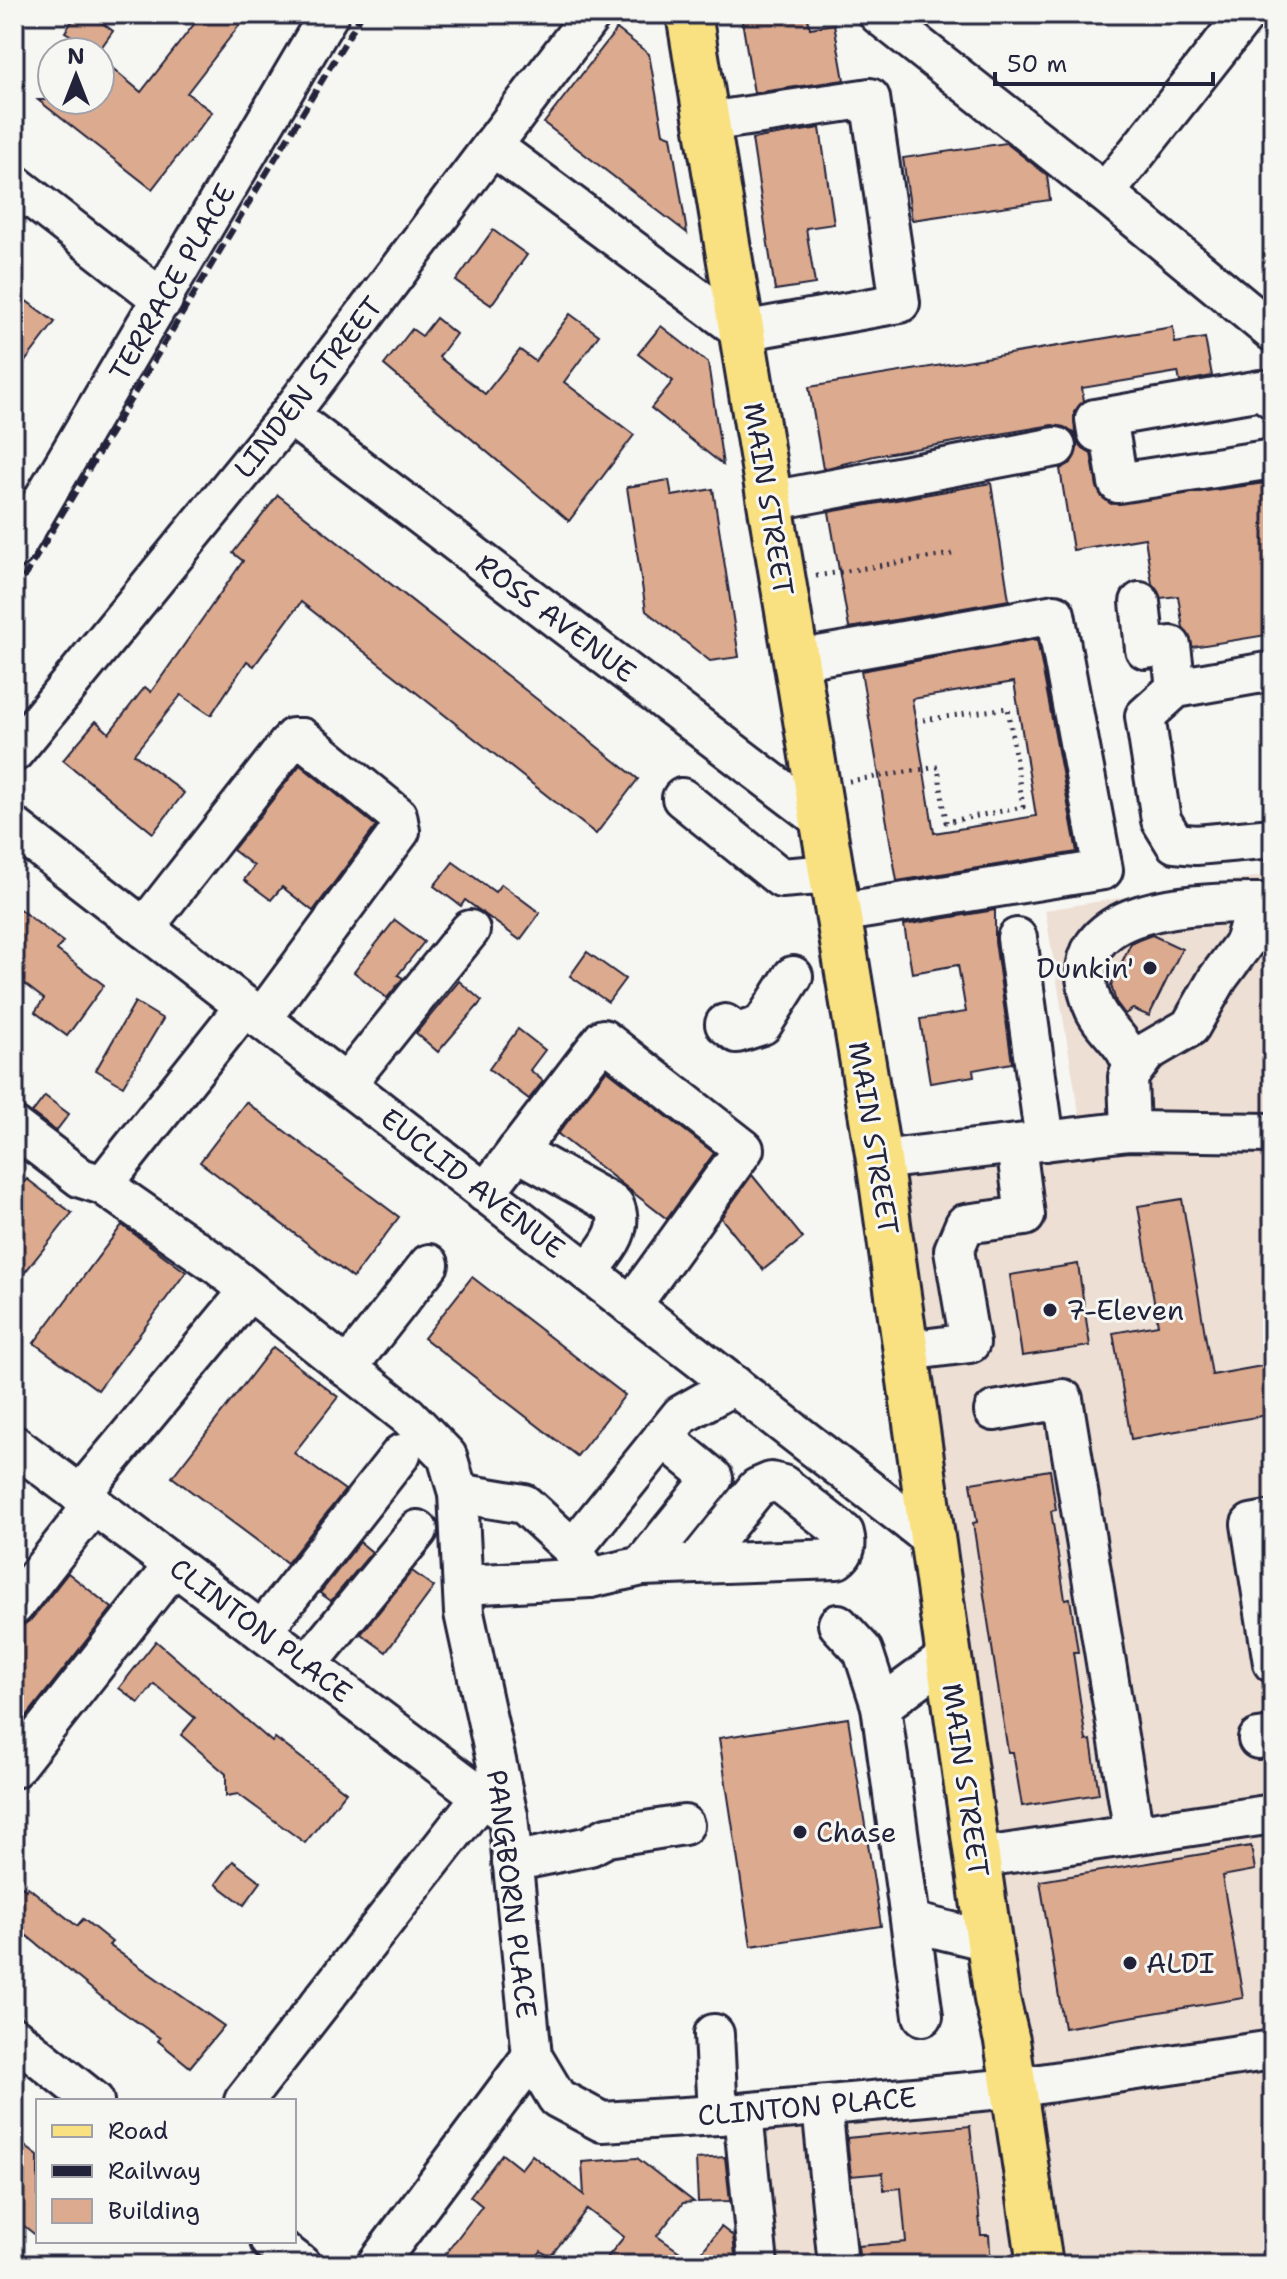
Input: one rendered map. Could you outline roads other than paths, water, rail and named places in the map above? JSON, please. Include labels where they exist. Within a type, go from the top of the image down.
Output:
[{"type":"main road","name":"MAIN STREET","points":[[686,17],[707,122],[879,1160],[989,1941],[1040,2265]]},
{"type":"street","name":"TERRACE PLACE","points":[[14,549],[329,14]]},
{"type":"street","name":"LINDEN STREET","points":[[14,752],[289,415],[592,14]]},
{"type":"street","points":[[878,14],[1105,193],[1273,332]]},
{"type":"street","points":[[1105,193],[1242,15]]},
{"type":"street","points":[[492,146],[742,331],[900,303],[870,98],[707,122]]},
{"type":"street","points":[[14,184],[163,300]]},
{"type":"street","points":[[770,501],[1085,435],[1261,390],[1273,399]]},
{"type":"street","name":"ROSS AVENUE","points":[[289,415],[820,804]]},
{"type":"street","points":[[1085,435],[1118,483],[1273,459]]},
{"type":"street","points":[[1140,602],[1145,649],[1171,646],[1176,688]]},
{"type":"street","points":[[682,798],[781,878],[835,894],[1103,870],[1055,614],[796,660]]},
{"type":"street","points":[[1273,671],[1176,688],[1145,716],[1161,820],[1168,836],[1185,846],[1273,838]]},
{"type":"street","points":[[103,1185],[253,1012],[400,831],[401,822],[397,815],[302,738],[293,738],[144,928]]},
{"type":"street","name":"EUCLID AVENUE","points":[[14,827],[932,1539]]},
{"type":"street","points":[[1130,1131],[1127,1083],[1133,1070],[1147,1052],[1190,1027],[1218,978],[1244,943],[1264,903],[1212,904],[1137,916],[1112,925],[1095,941],[1088,964],[1090,999],[1098,1017],[1125,1047],[1133,1070]]},
{"type":"street","points":[[346,1084],[470,930]]},
{"type":"street","points":[[906,1351],[970,1343],[954,1250],[965,1224],[1025,1216],[1031,1143],[1017,938]]},
{"type":"street","points":[[725,1024],[737,1033],[762,1025],[784,970],[848,974]]},
{"type":"street","points":[[485,1193],[603,1039],[744,1149],[631,1306]]},
{"type":"street","name":"PANGBORN PLACE","points":[[14,1127],[81,1178],[103,1185],[249,1291],[408,1416],[447,1456],[458,1493],[464,1613],[495,1806],[512,1862],[532,2056],[557,2098],[602,2122]]},
{"type":"street","points":[[879,1160],[1130,1131],[1273,1133]]},
{"type":"street","points":[[517,1151],[605,1196],[614,1205],[618,1219],[614,1237],[588,1272]]},
{"type":"street","points":[[347,1368],[429,1264]]},
{"type":"street","points":[[14,1606],[87,1500],[249,1291]]},
{"type":"street","points":[[642,1566],[713,1478],[672,1426],[683,1346]]},
{"type":"street","points":[[582,1564],[672,1426],[734,1385]]},
{"type":"street","points":[[994,1411],[1063,1399],[1134,1834]]},
{"type":"street","name":"CLINTON PLACE","points":[[14,1445],[495,1806]]},
{"type":"street","points":[[262,1631],[401,1454]]},
{"type":"street","points":[[458,1493],[524,1504],[582,1564]]},
{"type":"street","points":[[1273,1520],[1251,1524],[1273,1663]]},
{"type":"street","points":[[307,1665],[418,1530]]},
{"type":"street","points":[[463,1585],[582,1564],[696,1564]]},
{"type":"street","points":[[14,1768],[174,1565]]},
{"type":"street","points":[[838,1624],[863,1651],[881,1706],[923,2016]]},
{"type":"street","points":[[881,1706],[949,1656]]},
{"type":"street","points":[[246,2099],[495,1806]]},
{"type":"street","points":[[977,1858],[1273,1814]]},
{"type":"street","points":[[512,1862],[590,1846],[607,1837],[684,1825]]},
{"type":"street","points":[[911,1922],[989,1941]]},
{"type":"street","points":[[714,2034],[758,2265]]},
{"type":"street","points":[[14,2037],[92,2099]]},
{"type":"street","name":"CLINTON PLACE","points":[[602,2122],[731,2114],[1013,2088],[1273,2050]]},
{"type":"street","points":[[376,2265],[532,2056]]},
{"type":"street","points":[[822,2106],[838,2265]]},
{"type":"street","points":[[273,2243],[301,2265]]},
{"type":"railway","points":[[14,594],[362,14]]},
{"type":"place","name":"Dunkin'","points":[[1150,968]]},
{"type":"place","name":"7-Eleven","points":[[1050,1310]]},
{"type":"place","name":"Chase","points":[[800,1832]]},
{"type":"place","name":"ALDI","points":[[1130,1963]]}]
